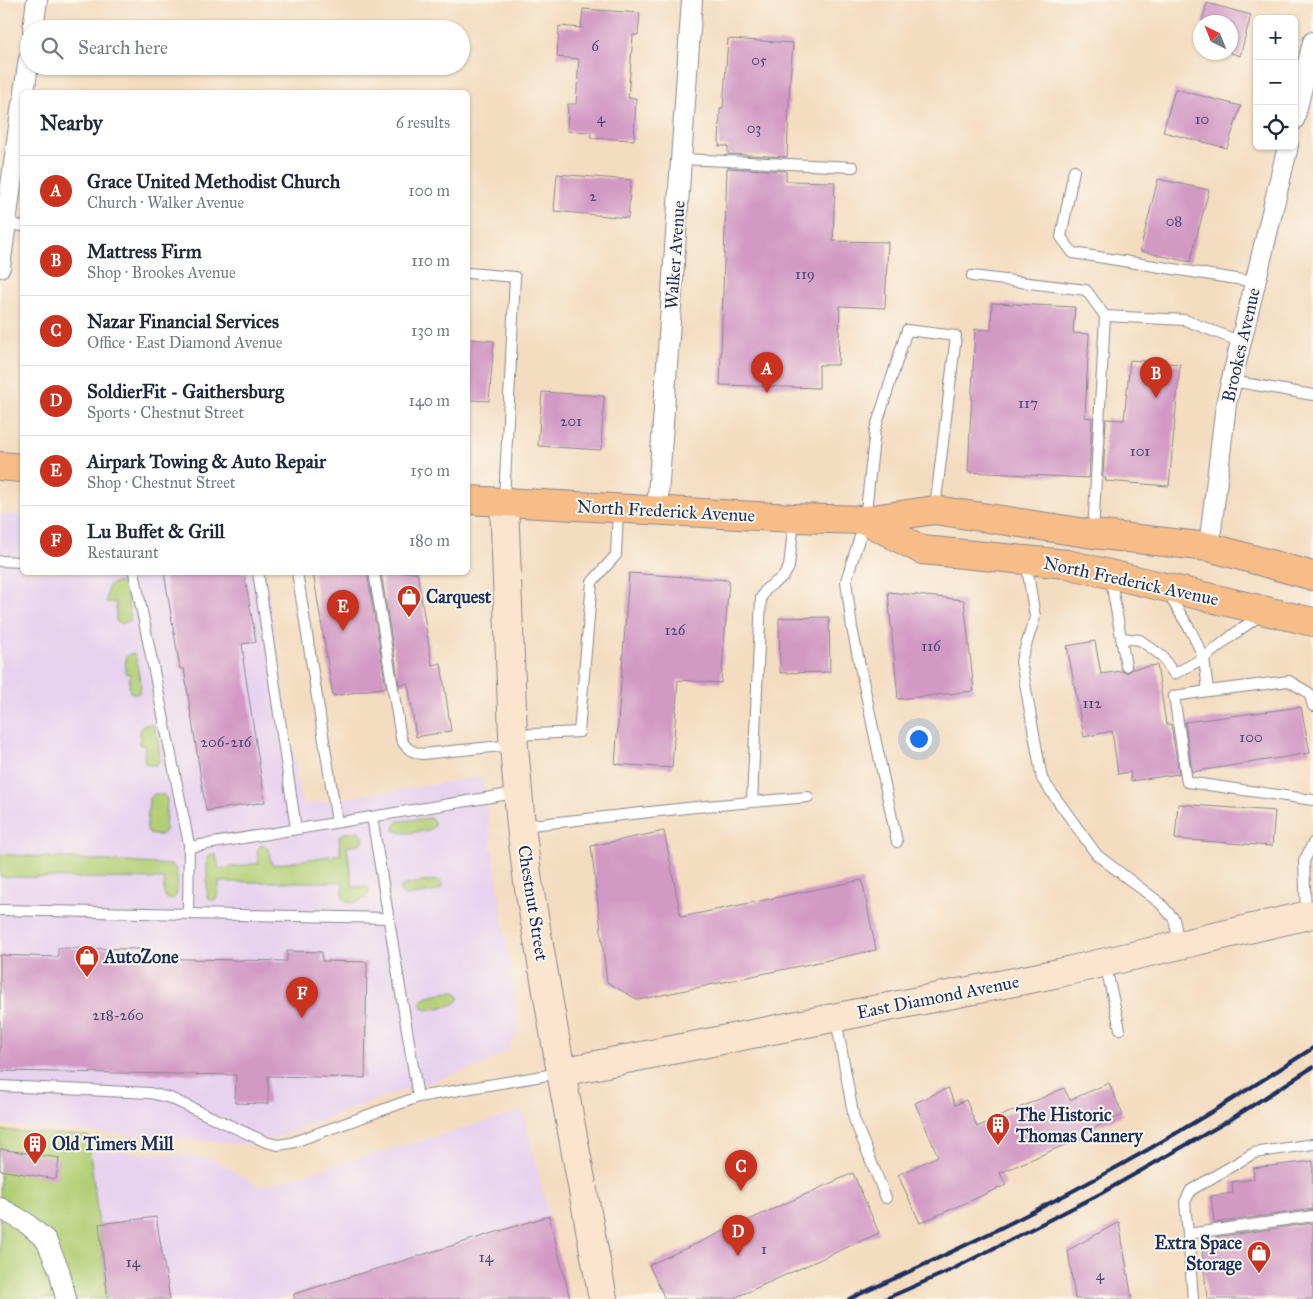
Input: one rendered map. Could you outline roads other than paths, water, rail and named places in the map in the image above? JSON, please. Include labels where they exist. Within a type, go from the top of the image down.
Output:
[{"type":"main road","points":[[0,466],[20,468]]},
{"type":"main road","name":"North Frederick Avenue","points":[[470,500],[794,518],[865,520],[935,510],[1093,534],[1210,547],[1313,576]]},
{"type":"main road","name":"North Frederick Avenue","points":[[865,520],[922,550],[1067,564],[1313,622]]},
{"type":"street","points":[[34,20],[37,0]]},
{"type":"street","name":"Walker Avenue","points":[[657,511],[692,0]]},
{"type":"street","points":[[1298,105],[1313,42]]},
{"type":"street","points":[[24,90],[27,75]]},
{"type":"street","points":[[0,267],[10,224],[20,124]]},
{"type":"street","name":"Brookes Avenue","points":[[1210,547],[1226,404],[1287,150]]},
{"type":"street","name":"Chestnut Street","points":[[504,502],[513,740],[521,826],[528,882],[603,1299]]},
{"type":"street","name":"East Diamond Avenue","points":[[561,1072],[1059,973],[1310,915]]},
{"type":"street","points":[[0,1208],[25,1222],[46,1240],[59,1270],[66,1299]]},
{"type":"lane","points":[[682,158],[853,167]]},
{"type":"lane","points":[[1074,170],[1061,236],[1073,253],[1256,282]]},
{"type":"lane","points":[[470,273],[515,278],[504,502]]},
{"type":"lane","points":[[972,276],[1086,290],[1105,316],[1093,534]]},
{"type":"lane","points":[[1105,316],[1185,320],[1241,342]]},
{"type":"lane","points":[[897,842],[852,628],[846,582],[865,520],[876,430],[907,330],[956,336],[935,510]]},
{"type":"lane","points":[[1232,381],[1313,395]]},
{"type":"lane","points":[[374,575],[401,738],[409,749],[415,753],[422,754],[578,732],[592,582],[616,555],[618,509]]},
{"type":"lane","points":[[752,802],[761,598],[766,589],[784,576],[790,567],[794,518]]},
{"type":"lane","points":[[1025,559],[1035,617],[1021,661],[1042,779],[1097,856],[1160,903],[1174,919],[1179,945]]},
{"type":"lane","points":[[0,561],[20,562]]},
{"type":"lane","points":[[1110,574],[1126,666]]},
{"type":"lane","points":[[135,575],[189,847],[188,914]]},
{"type":"lane","points":[[258,575],[296,829]]},
{"type":"lane","points":[[296,575],[337,822]]},
{"type":"lane","points":[[1164,587],[1191,630],[1204,658],[1208,691]]},
{"type":"lane","points":[[1122,638],[1140,640],[1162,656],[1174,674],[1204,658],[1267,611]]},
{"type":"lane","points":[[1313,706],[1309,692],[1289,681],[1174,696],[1187,782],[1313,800]]},
{"type":"lane","points":[[189,847],[518,792]]},
{"type":"lane","points":[[521,826],[696,806],[808,798]]},
{"type":"lane","points":[[372,816],[418,1097]]},
{"type":"lane","points":[[1310,915],[1304,861],[1313,843]]},
{"type":"lane","points":[[0,910],[389,918]]},
{"type":"lane","points":[[1105,962],[1120,1029]]},
{"type":"lane","points":[[836,1018],[854,1119],[886,1198]]},
{"type":"lane","points":[[0,1086],[160,1095],[266,1142],[278,1145],[291,1143],[418,1097],[561,1072]]},
{"type":"lane","points":[[1193,1299],[1185,1202],[1192,1190],[1254,1153],[1313,1144]]},
{"type":"lane","points":[[1188,1234],[1313,1216]]},
{"type":"railway","points":[[849,1299],[973,1242],[1123,1164],[1313,1048]]},
{"type":"railway","points":[[885,1299],[949,1271],[1100,1194],[1228,1121],[1313,1067]]},
{"type":"place","name":"Grace United Methodist Church","points":[[767,393]]},
{"type":"place","name":"Mattress Firm","points":[[1156,398]]},
{"type":"place","name":"Carquest","points":[[409,618]]},
{"type":"place","name":"Airpark Towing & Auto Repair","points":[[343,631]]},
{"type":"place","name":"AutoZone","points":[[87,978]]},
{"type":"place","name":"Lu Buffet & Grill","points":[[302,1018]]},
{"type":"place","name":"The Historic Thomas Cannery","points":[[998,1146]]},
{"type":"place","name":"Old Timers Mill","points":[[35,1165]]},
{"type":"place","name":"Nazar Financial Services","points":[[741,1191]]},
{"type":"place","name":"SoldierFit - Gaithersburg","points":[[738,1256]]},
{"type":"place","name":"Extra Space Storage","points":[[1259,1274]]}]
